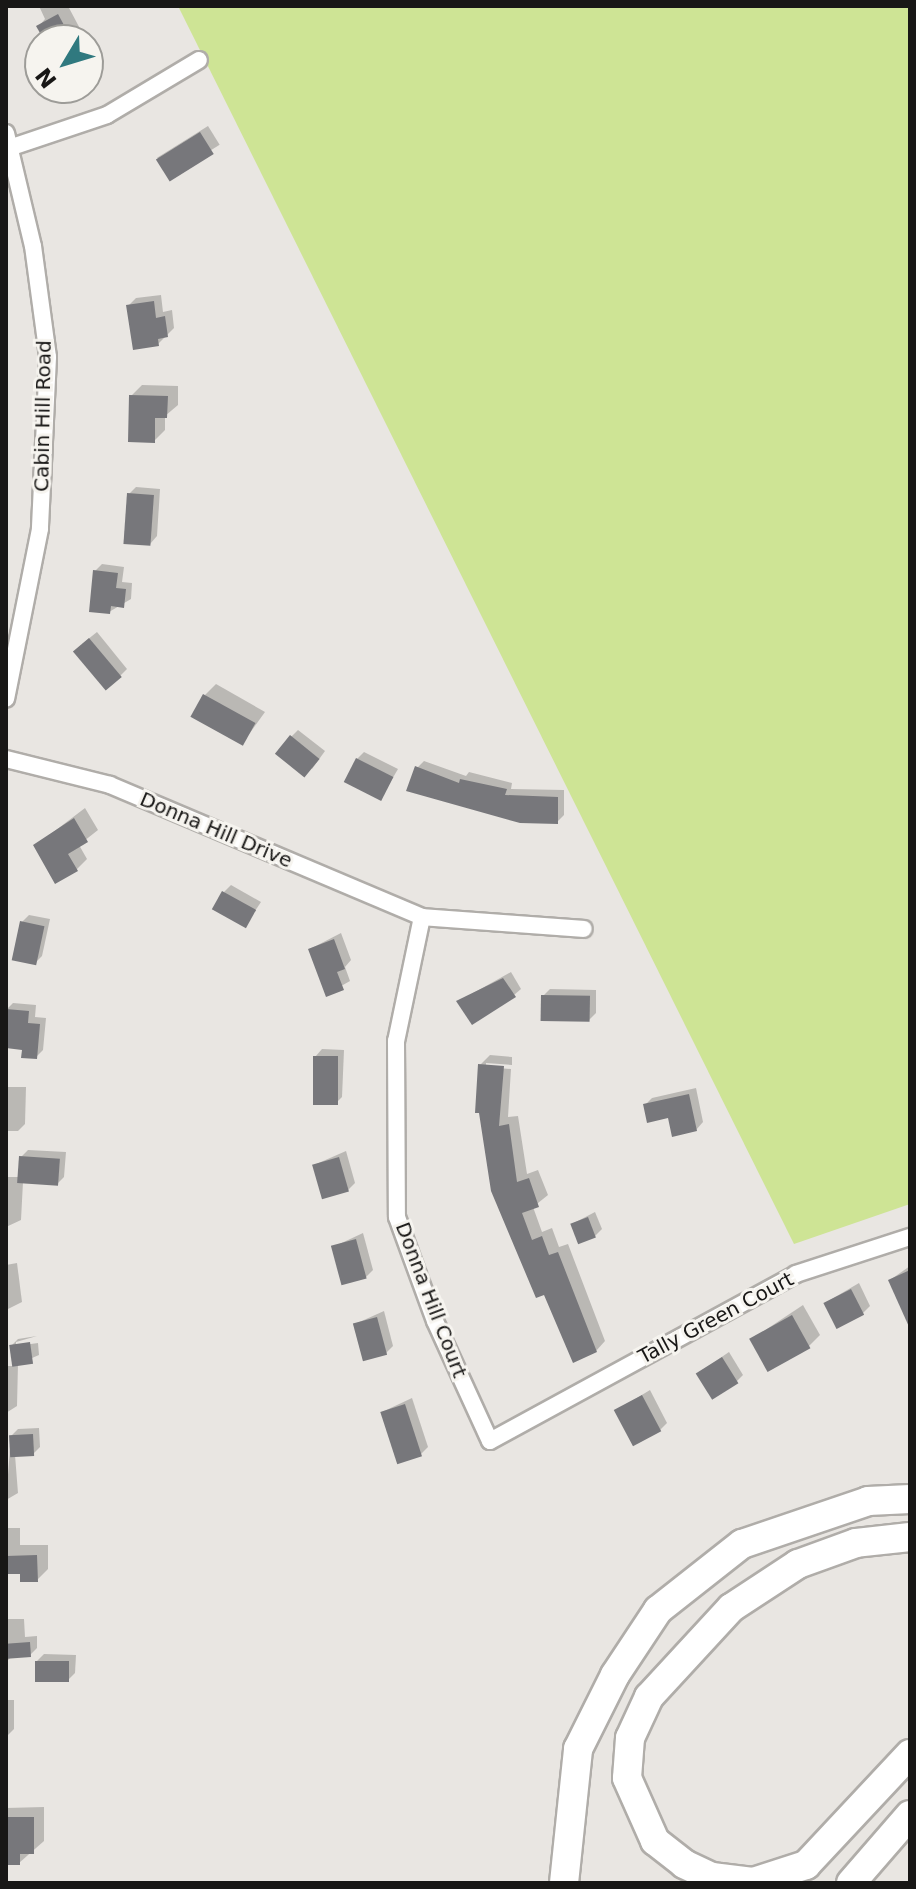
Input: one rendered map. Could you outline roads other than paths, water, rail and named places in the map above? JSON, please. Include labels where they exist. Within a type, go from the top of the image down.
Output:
[{"type":"highway","points":[[564,1883],[578,1749],[615,1675],[658,1610],[742,1544],[868,1501],[910,1499]]},
{"type":"highway","points":[[910,1537],[856,1543],[798,1564],[731,1608],[649,1697],[630,1738],[627,1778],[655,1841],[684,1864],[712,1877],[753,1882],[806,1865],[910,1754]]},
{"type":"highway","points":[[851,1883],[910,1815]]},
{"type":"street","points":[[9,140],[107,115],[199,60]]},
{"type":"street","name":"Cabin Hill Road","points":[[6,699],[40,529],[48,357],[33,246],[9,140]]},
{"type":"street","name":"Donna Hill Drive","points":[[6,759],[110,785],[422,917],[584,929]]},
{"type":"street","name":"Donna Hill Court","points":[[422,917],[402,1011],[394,1115],[397,1217],[435,1321],[490,1441],[531,1419]]},
{"type":"street","name":"Tally Green Court","points":[[531,1419],[796,1274],[910,1237]]}]
